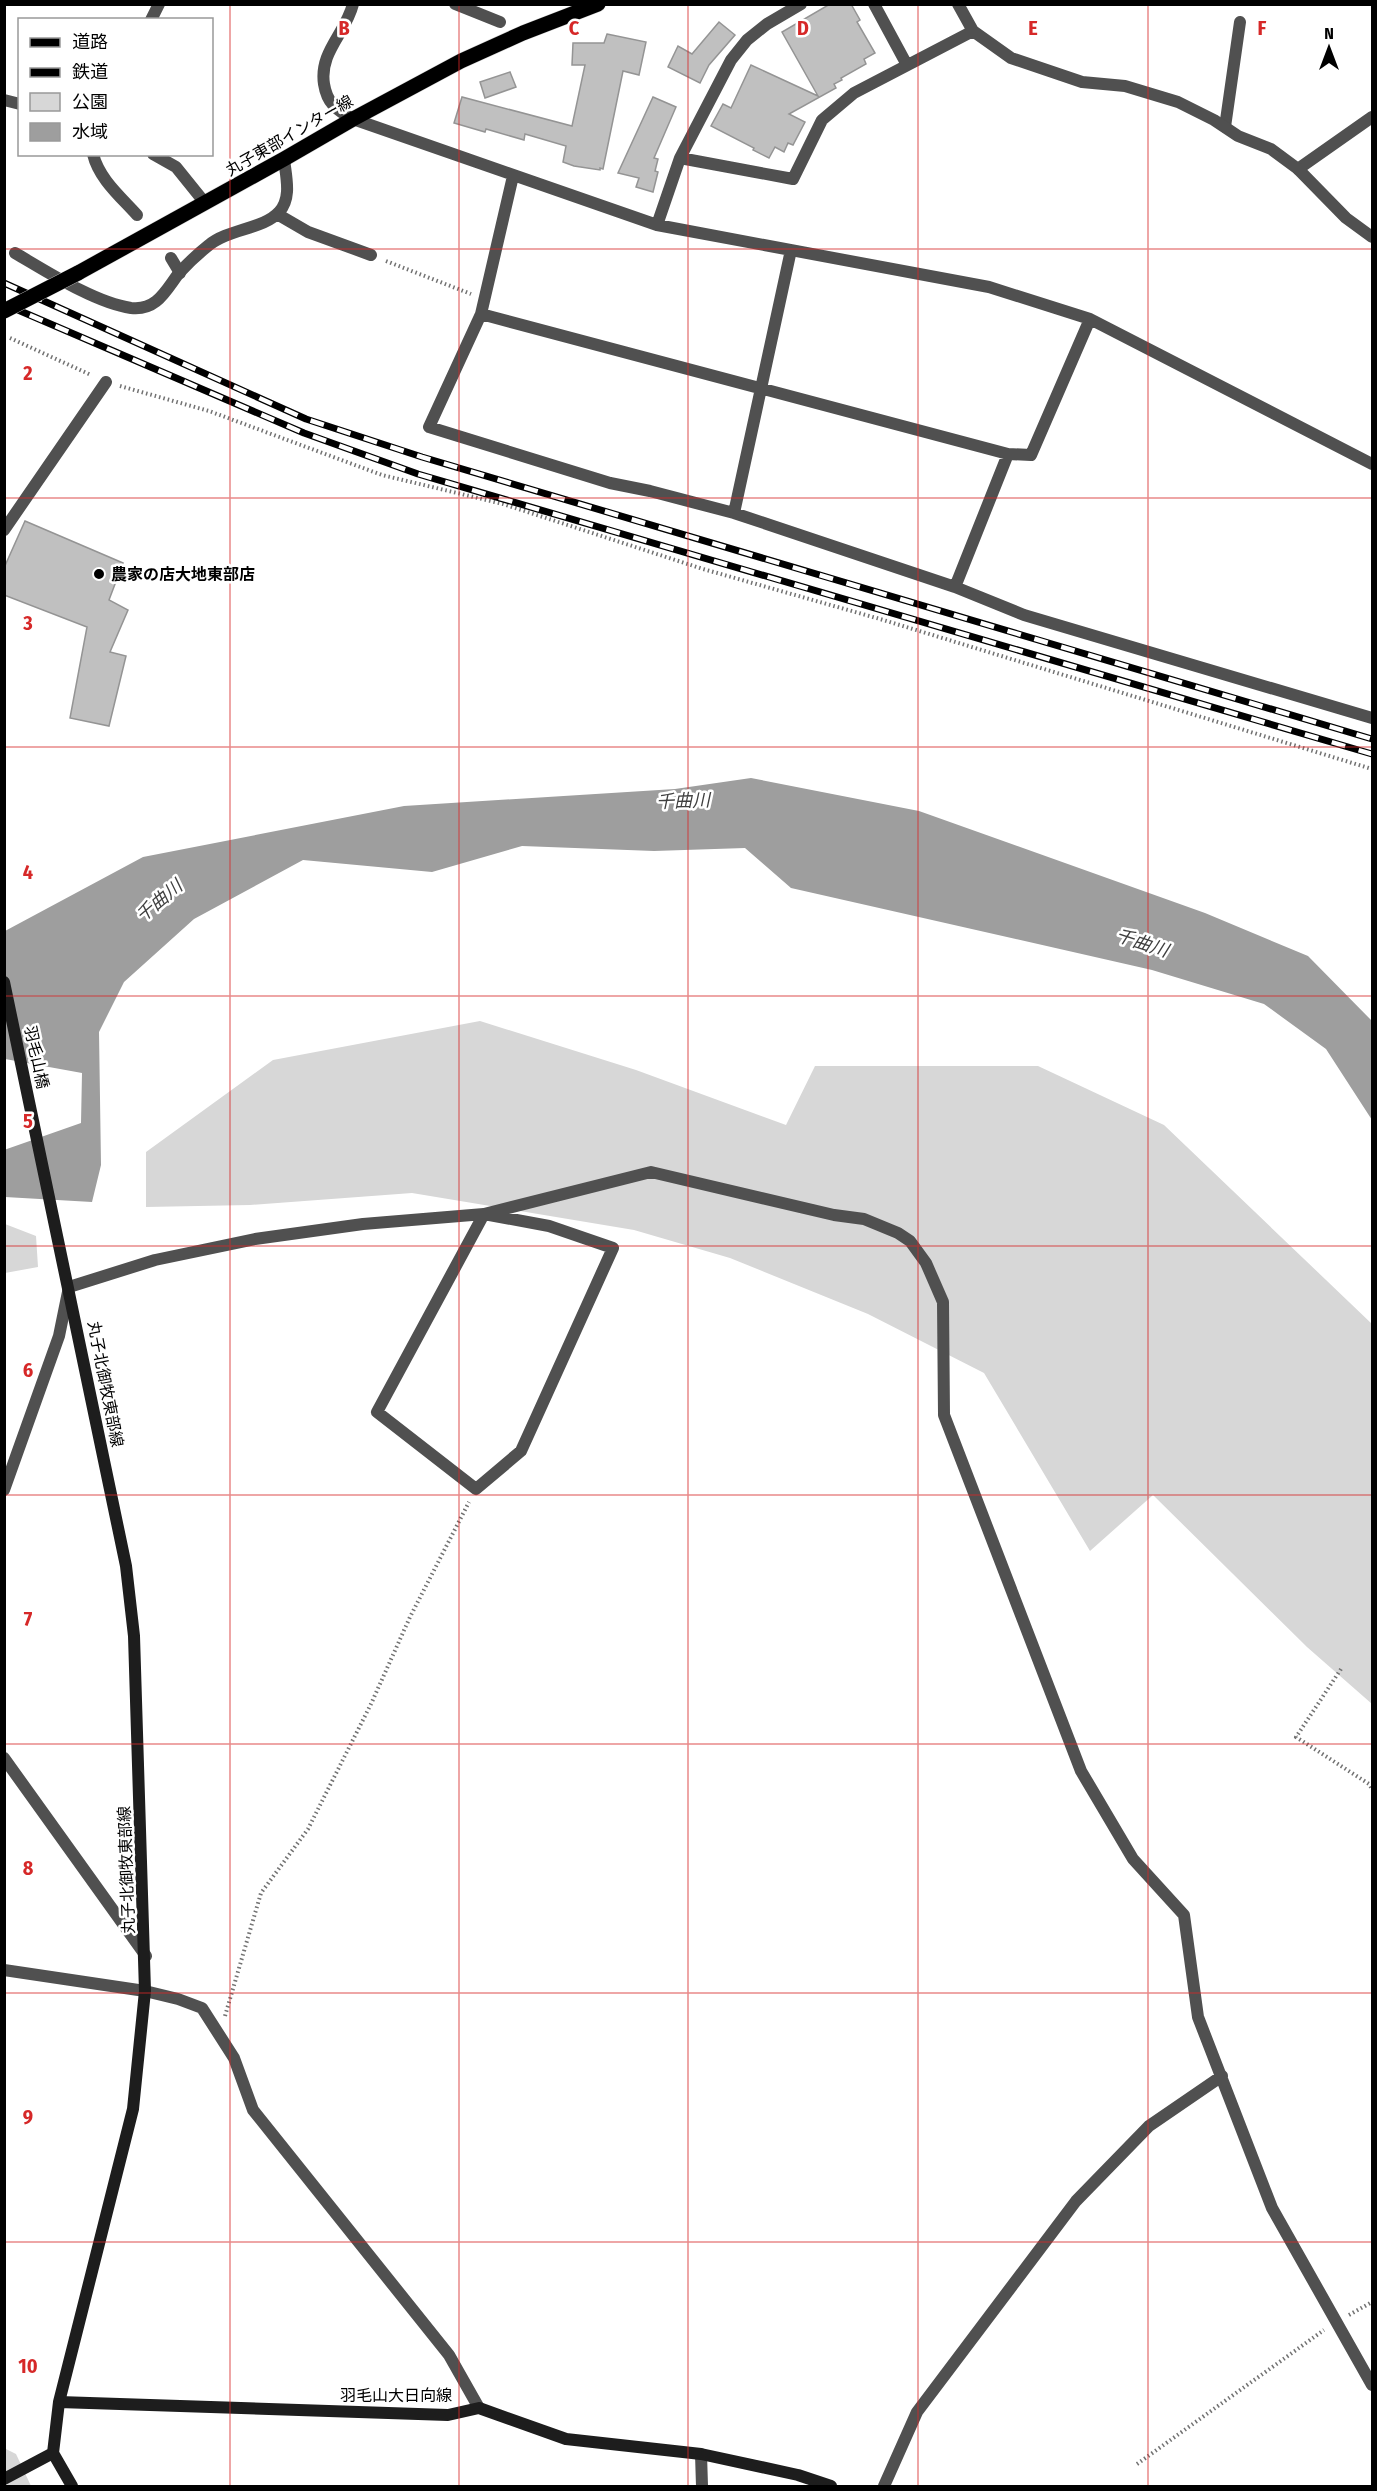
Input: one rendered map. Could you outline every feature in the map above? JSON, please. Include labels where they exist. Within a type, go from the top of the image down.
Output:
[{"type":"main road","name":"丸子東部インター線","points":[[4,311],[78,273],[461,61],[523,33],[598,4]]},
{"type":"main road","name":"羽毛山橋","points":[[4,982],[58,1244]]},
{"type":"main road","name":"丸子北御牧東部線","points":[[53,2453],[59,2402],[133,2109],[145,1991],[146,1956],[134,1636],[126,1566],[69,1287],[58,1244]]},
{"type":"main road","name":"羽毛山大日向線","points":[[59,2402],[448,2415],[479,2408]]},
{"type":"main road","points":[[479,2408],[566,2439],[701,2454],[798,2475],[831,2487]]},
{"type":"main road","points":[[4,2479],[53,2453],[72,2487]]},
{"type":"street","points":[[152,18],[159,4]]},
{"type":"street","points":[[353,4],[328,52],[323,76],[328,100],[334,108],[353,119],[657,225],[989,287],[1090,319],[1372,464]]},
{"type":"street","points":[[456,4],[500,22]]},
{"type":"street","points":[[657,225],[680,158],[731,60],[747,40],[767,24],[801,4]]},
{"type":"street","points":[[874,4],[907,65]]},
{"type":"street","points":[[958,4],[974,31],[1011,58],[1082,82],[1125,86],[1178,102],[1226,127],[1238,136],[1271,149],[1298,169],[1346,218],[1372,237]]},
{"type":"street","points":[[1226,127],[1240,22]]},
{"type":"street","points":[[680,158],[793,179],[822,120],[854,93],[974,31]]},
{"type":"street","points":[[1298,169],[1372,117]]},
{"type":"street","points":[[94,156],[102,176],[137,215]]},
{"type":"street","points":[[157,156],[176,167],[205,203]]},
{"type":"street","points":[[15,253],[95,296],[131,308],[145,307],[159,301],[180,273],[221,237],[278,214],[286,199],[284,159]]},
{"type":"street","points":[[513,176],[481,314],[429,427],[610,483],[735,513],[956,587],[1024,615],[1372,718]]},
{"type":"street","points":[[278,214],[308,232],[371,255]]},
{"type":"street","points":[[735,513],[791,250]]},
{"type":"street","points":[[171,258],[180,273]]},
{"type":"street","points":[[481,314],[1008,454],[1031,455],[1090,319]]},
{"type":"street","points":[[4,530],[106,382]]},
{"type":"street","points":[[956,587],[1008,454]]},
{"type":"street","points":[[4,1490],[59,1336],[69,1287],[155,1260],[255,1239],[363,1224],[484,1214],[651,1172],[834,1215],[864,1219],[898,1233],[910,1241],[926,1263],[943,1302],[944,1415],[1081,1771],[1133,1859],[1184,1915],[1198,2017],[1272,2208],[1372,2385]]},
{"type":"street","points":[[484,1214],[549,1226],[613,1248],[521,1451],[476,1489],[377,1412],[484,1214]]},
{"type":"street","points":[[4,1758],[146,1956]]},
{"type":"street","points":[[4,1970],[145,1991],[202,2008],[234,2058],[253,2110],[448,2355],[479,2408]]},
{"type":"street","points":[[884,2487],[918,2412],[1076,2200],[1149,2126],[1222,2076]]},
{"type":"street","points":[[701,2454],[702,2487]]},
{"type":"path","points":[[371,255],[448,287],[484,298]]},
{"type":"path","points":[[10,338],[106,382],[209,411],[382,475],[503,504],[703,569],[880,619],[1372,769]]},
{"type":"path","points":[[220,2034],[261,1893],[308,1829],[371,1704],[410,1617],[476,1489]]},
{"type":"path","points":[[1341,1669],[1296,1737],[1369,1784],[1372,1789]]},
{"type":"path","points":[[1137,2464],[1335,2322],[1372,2302]]},
{"type":"green space","points":[[480,1021],[636,1070],[786,1125],[815,1066],[1038,1066],[1164,1125],[1372,1324],[1372,1704],[1307,1647],[1153,1495],[1090,1551],[984,1373],[868,1314],[730,1258],[634,1230],[412,1193],[250,1205],[146,1207],[146,1152],[273,1060]]},
{"type":"green space","points":[[5,1224],[36,1236],[38,1267],[5,1273]]},
{"type":"green space","points":[[4,2448],[16,2454],[31,2486],[5,2486]]},
{"type":"water","name":"千曲川","points":[[751,778],[919,811],[1205,913],[1308,956],[1372,1021],[1372,1120],[1326,1049],[1264,1004],[1152,970],[791,888],[745,848],[654,851],[522,846],[432,872],[303,860],[194,919],[124,982],[99,1032],[101,1165],[92,1202],[5,1197],[4,1150],[81,1123],[82,1073],[5,1059],[5,931],[143,857],[404,806],[675,789]]},
{"type":"building","points":[[830,4],[851,4],[860,20],[857,22],[875,53],[864,59],[866,64],[834,84],[836,88],[789,114],[805,122],[793,145],[788,143],[784,152],[775,147],[769,158],[711,126],[723,104],[731,108],[751,65],[818,96],[782,32]]},
{"type":"building","points":[[719,22],[735,35],[709,65],[700,83],[668,67],[678,46],[692,54]]},
{"type":"building","points":[[607,34],[646,42],[639,75],[623,71],[603,169],[574,166],[563,162],[566,146],[525,134],[524,140],[454,123],[462,97],[572,126],[585,65],[572,65],[573,43],[604,43]]},
{"type":"building","points":[[510,72],[516,87],[485,98],[480,82]]},
{"type":"building","points":[[653,97],[676,107],[654,158],[658,159],[655,171],[658,172],[653,192],[636,187],[639,178],[618,173]]},
{"type":"building","points":[[25,521],[123,563],[109,600],[128,610],[110,652],[126,656],[109,726],[70,718],[87,627],[4,595],[4,568]]},
{"type":"railway","points":[[4,283],[306,419],[422,457],[1372,739]]},
{"type":"railway","points":[[4,304],[304,433],[418,474],[1372,754]]},
{"type":"place","name":"農家の店大地東部店","points":[[99,574]]}]
